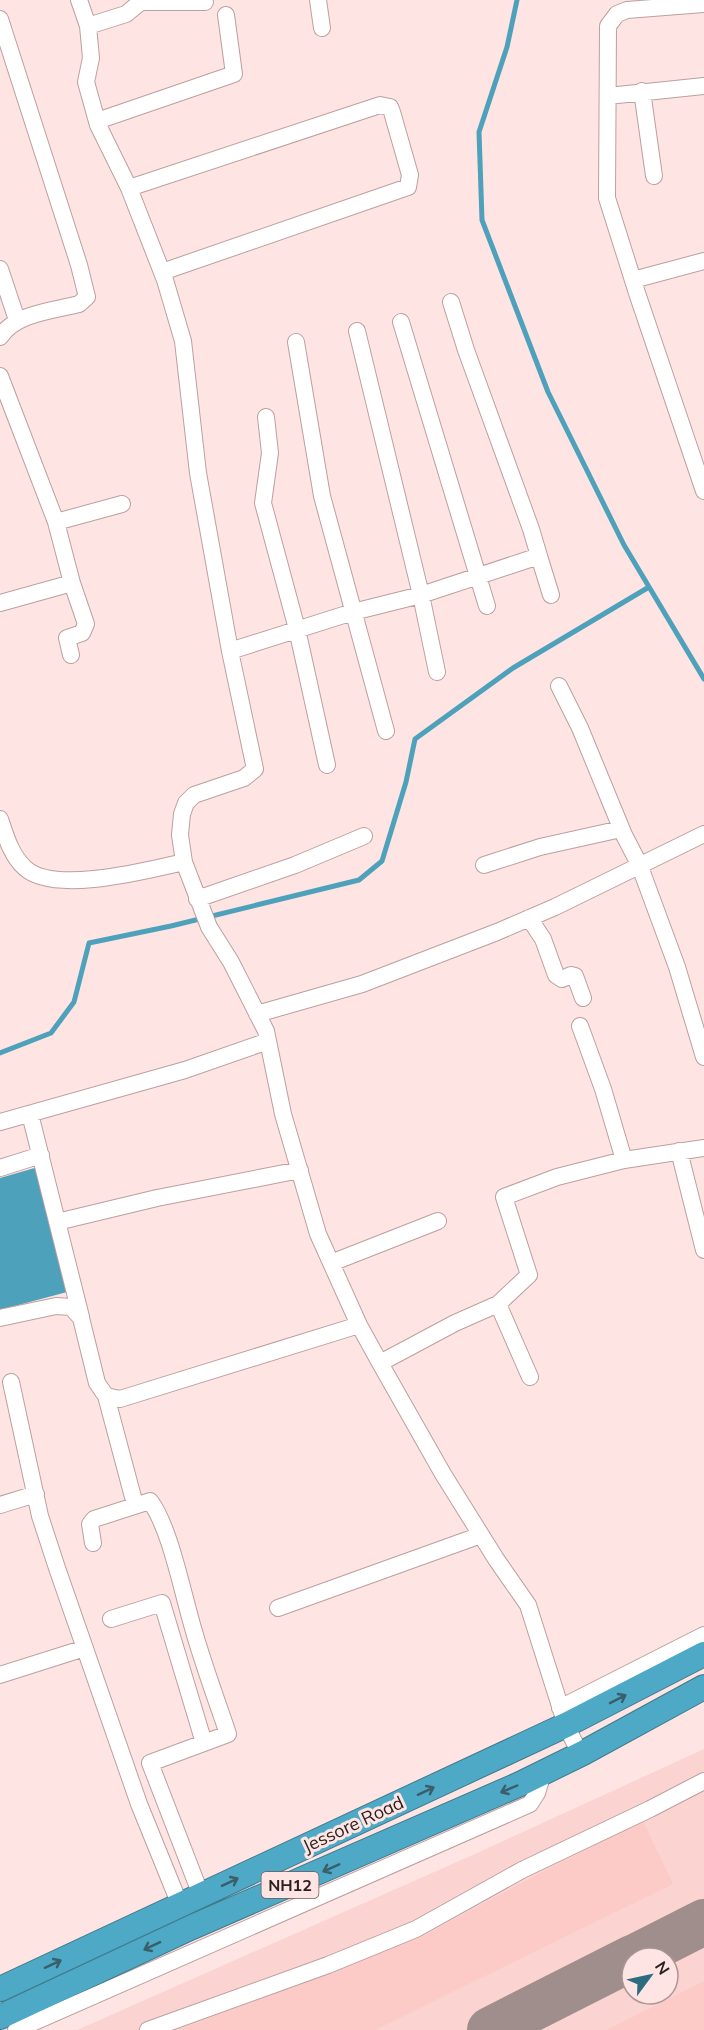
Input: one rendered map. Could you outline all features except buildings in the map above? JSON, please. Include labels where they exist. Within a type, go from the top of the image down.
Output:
[{"type":"highway","name":"Jessore Road","points":[[0,1989],[191,1900],[563,1716],[704,1654]]},
{"type":"highway","name":"NH12","points":[[0,2017],[190,1928],[543,1773],[704,1687]]},
{"type":"street","points":[[79,0],[88,26],[91,58],[86,82],[97,121],[129,188],[162,272],[183,341],[198,473],[230,651],[255,769],[244,778],[194,795],[186,802],[180,835],[184,862],[209,927],[231,962],[266,1031],[283,1114],[318,1234],[359,1325],[380,1363],[443,1474],[481,1536],[528,1605],[563,1716],[580,1754]]},
{"type":"street","points":[[318,0],[322,28]]},
{"type":"street","points":[[88,26],[126,14],[143,1],[205,2]]},
{"type":"street","points":[[704,4],[627,10],[616,14],[609,26],[608,96],[608,198],[633,280],[701,474],[704,491]]},
{"type":"street","points":[[97,121],[234,74],[226,15]]},
{"type":"street","points":[[0,19],[5,50],[79,265],[87,297],[79,304],[17,320],[6,328],[0,337]]},
{"type":"street","points":[[608,96],[704,86]]},
{"type":"street","points":[[642,91],[654,176]]},
{"type":"street","points":[[129,188],[370,108],[380,105],[390,107],[410,175],[408,187],[162,272]]},
{"type":"street","points":[[633,280],[704,261]]},
{"type":"street","points":[[0,269],[17,320]]},
{"type":"street","points":[[451,302],[531,529],[551,595]]},
{"type":"street","points":[[402,322],[487,606]]},
{"type":"street","points":[[357,331],[421,595],[437,672]]},
{"type":"street","points":[[296,342],[322,496],[386,731]]},
{"type":"street","points":[[0,376],[56,522],[72,583],[86,624],[82,633],[67,639],[71,655]]},
{"type":"street","points":[[266,417],[270,453],[263,503],[297,629],[327,765]]},
{"type":"street","points":[[56,522],[122,504]]},
{"type":"street","points":[[230,651],[353,612],[421,595],[539,556]]},
{"type":"street","points":[[0,603],[72,583]]},
{"type":"street","points":[[559,686],[580,728],[621,829],[639,864],[677,968],[704,1057]]},
{"type":"street","points":[[0,819],[10,849],[25,868],[35,876],[77,880],[126,875],[184,862]]},
{"type":"street","points":[[484,865],[531,849],[621,829]]},
{"type":"street","points":[[258,1014],[362,984],[529,918],[704,834]]},
{"type":"street","points":[[199,903],[364,836]]},
{"type":"street","points":[[529,918],[543,939],[556,975],[562,979],[571,975],[575,976],[583,998]]},
{"type":"street","points":[[580,1026],[603,1089],[624,1160]]},
{"type":"street","points":[[0,1122],[185,1070],[268,1041]]},
{"type":"street","points":[[30,1114],[97,1383],[106,1396],[133,1497]]},
{"type":"street","points":[[380,1363],[455,1323],[498,1304],[529,1275],[504,1197],[557,1177],[624,1160],[704,1148]]},
{"type":"street","points":[[679,1152],[704,1250]]},
{"type":"street","points":[[0,1168],[41,1155]]},
{"type":"street","points":[[57,1222],[157,1198],[300,1170]]},
{"type":"street","points":[[331,1263],[438,1221]]},
{"type":"street","points":[[498,1304],[530,1377]]},
{"type":"street","points":[[0,1318],[56,1305],[71,1307],[81,1318]]},
{"type":"street","points":[[106,1396],[120,1399],[359,1325]]},
{"type":"street","points":[[11,1382],[36,1494],[57,1568],[139,1804],[191,1900]]},
{"type":"street","points":[[0,1505],[36,1494]]},
{"type":"street","points":[[93,1543],[90,1524],[94,1519],[150,1501],[155,1508],[168,1542],[228,1734],[150,1763],[191,1900]]},
{"type":"street","points":[[278,1608],[481,1536]]},
{"type":"street","points":[[111,1619],[183,1596]]},
{"type":"street","points":[[162,1603],[204,1743]]},
{"type":"street","points":[[563,1716],[704,1635]]},
{"type":"street","points":[[0,1675],[85,1648]]},
{"type":"street","points":[[16,2030],[530,1804],[537,1793],[543,1773]]},
{"type":"street","points":[[148,2030],[328,1965],[416,1929],[522,1870],[704,1781]]},
{"type":"shaded area","points":[[704,1749],[704,2030],[77,2030],[477,1853]]},
{"type":"shaded area","points":[[643,1821],[673,1884],[375,2030],[178,2030],[421,1937]]},
{"type":"shaded area","points":[[704,1981],[704,2030],[607,2030],[655,2006],[680,2006],[680,1993]]},
{"type":"water","points":[[38,1167],[67,1292],[0,1310],[0,1178]]},
{"type":"waterway","points":[[517,0],[507,47],[479,132],[482,220],[548,392],[624,545],[704,679]]},
{"type":"waterway","points":[[0,1053],[51,1033],[74,1002],[89,943],[171,926],[359,880],[382,861],[406,782],[415,739],[513,668],[649,587]]},
{"type":"taxiway","points":[[657,1946],[704,1922]]},
{"type":"taxiway","points":[[490,2030],[620,1964]]}]
